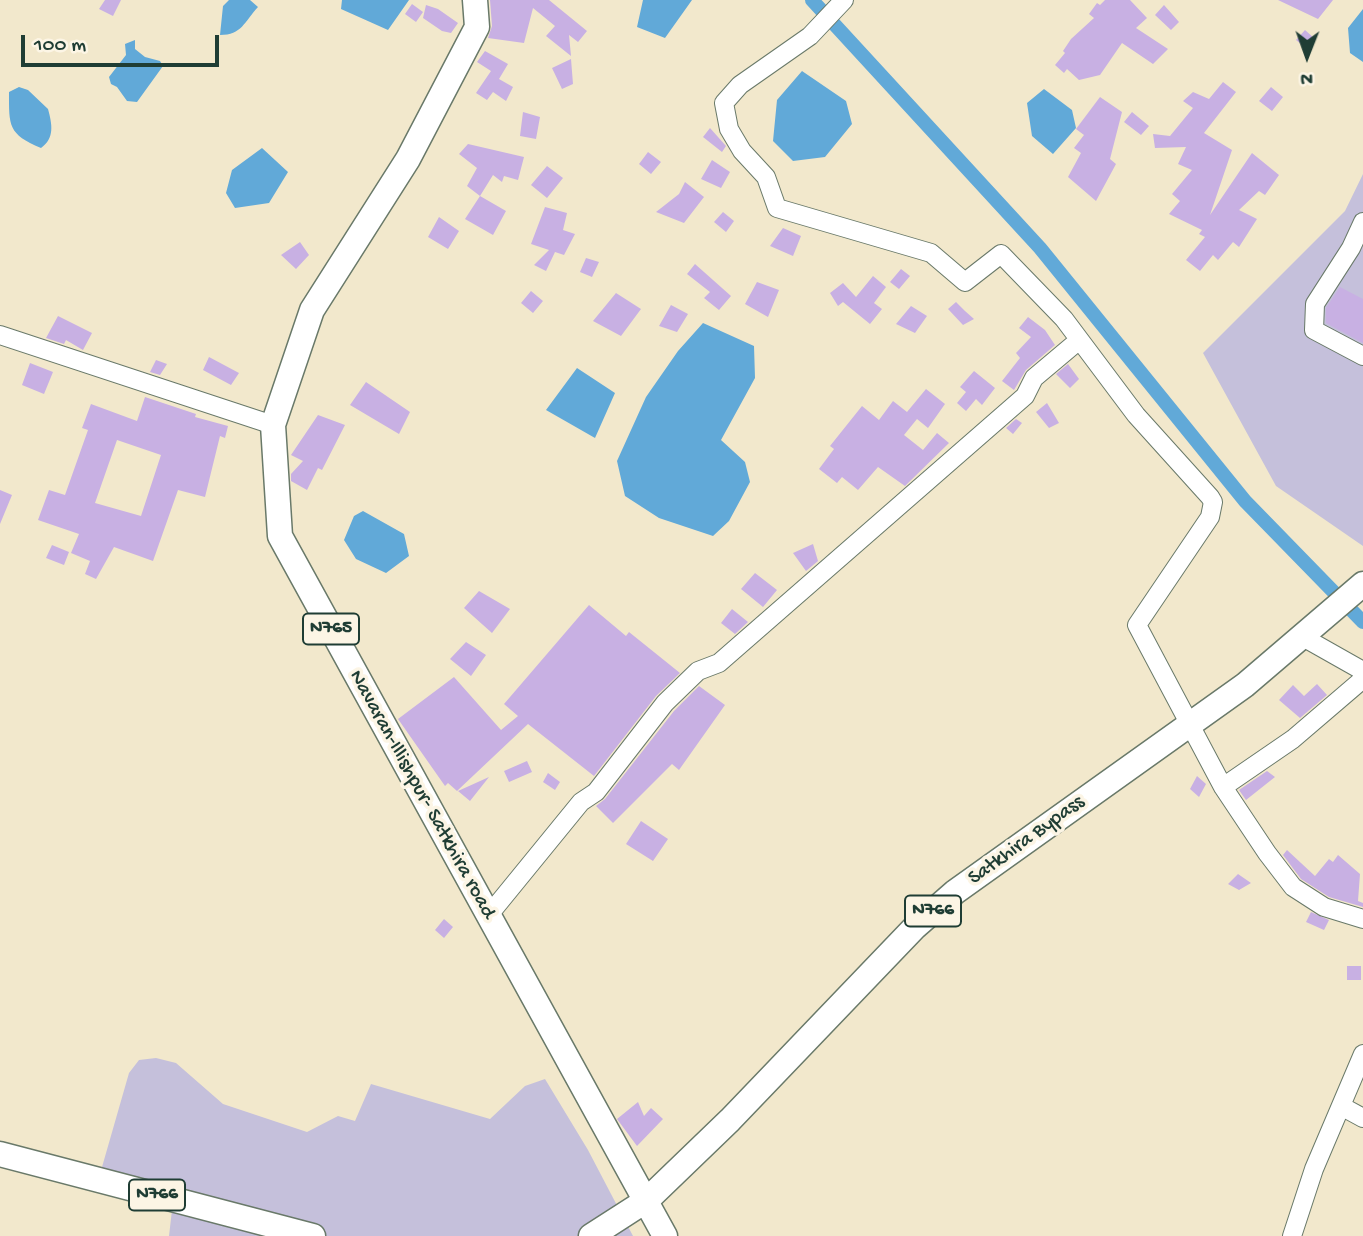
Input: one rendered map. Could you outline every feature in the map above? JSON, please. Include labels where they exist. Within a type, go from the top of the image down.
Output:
[{"type":"highway","name":"Navaran-Illishpur- Satkhira road","points":[[475,0],[477,27],[427,123],[408,159],[312,310],[273,425],[280,537],[665,1236]]},
{"type":"highway","name":"Satkhira Bypass","points":[[592,1236],[647,1200],[925,919],[955,892],[1245,685],[1363,584]]},
{"type":"highway","name":"N766","points":[[0,1154],[313,1236]]},
{"type":"street","points":[[844,0],[810,36],[740,85],[724,103],[729,129],[742,151],[766,177],[777,208],[931,253],[965,282],[1001,254],[1064,320],[1136,415],[1213,502],[1204,527],[1137,625],[1223,787],[1293,887],[1324,907],[1363,919]]},
{"type":"street","points":[[1363,222],[1352,248],[1315,304],[1314,330],[1363,356]]},
{"type":"street","points":[[0,335],[273,425]]},
{"type":"street","points":[[488,916],[580,802],[596,792],[665,703],[698,671],[719,663],[796,597],[1025,396],[1034,378],[1078,341]]},
{"type":"street","points":[[1307,632],[1363,671]]},
{"type":"street","points":[[1223,787],[1293,739],[1363,679]]},
{"type":"street","points":[[1292,1236],[1314,1169],[1363,1054]]},
{"type":"street","points":[[1341,1107],[1363,1118]]},
{"type":"shaded area","points":[[1363,174],[1363,546],[1276,486],[1203,353],[1345,211]]},
{"type":"shaded area","points":[[156,1058],[176,1063],[223,1104],[307,1132],[338,1116],[355,1121],[371,1084],[490,1119],[525,1086],[545,1079],[588,1150],[633,1236],[279,1236],[269,1230],[264,1236],[169,1236],[172,1210],[100,1174],[129,1073],[139,1060]]},
{"type":"water","points":[[229,0],[250,0],[258,7],[238,30],[220,35],[223,6]]},
{"type":"water","points":[[342,0],[409,0],[388,30],[341,9]]},
{"type":"water","points":[[643,0],[692,0],[665,38],[637,27]]},
{"type":"water","points":[[1363,9],[1363,62],[1350,53],[1348,28]]},
{"type":"water","points":[[135,40],[135,49],[145,57],[160,61],[163,66],[137,102],[127,101],[117,87],[111,84],[109,77],[126,55],[125,44]]},
{"type":"water","points":[[802,71],[846,101],[852,124],[825,157],[793,161],[773,141],[777,100]]},
{"type":"water","points":[[19,87],[28,90],[48,109],[50,135],[41,148],[16,133],[10,121],[9,92]]},
{"type":"water","points":[[1044,89],[1072,110],[1076,128],[1053,154],[1032,136],[1027,103]]},
{"type":"water","points":[[262,148],[288,172],[269,203],[235,208],[226,193],[232,170]]},
{"type":"water","points":[[703,323],[754,346],[755,378],[721,440],[745,462],[750,482],[729,521],[713,536],[659,518],[625,496],[617,461],[646,397],[678,351]]},
{"type":"water","points":[[577,368],[615,393],[595,438],[546,410]]},
{"type":"water","points":[[363,511],[404,534],[409,556],[386,573],[356,559],[344,540],[354,516]]},
{"type":"building","points":[[105,0],[121,0],[113,16],[99,9]]},
{"type":"building","points":[[490,0],[549,0],[587,31],[578,42],[569,35],[571,56],[546,36],[555,26],[533,8],[524,43],[488,38],[492,26]]},
{"type":"building","points":[[1105,0],[1130,0],[1147,18],[1136,28],[1168,49],[1153,64],[1122,43],[1100,75],[1079,80],[1067,69],[1064,73],[1055,65],[1065,53],[1063,51],[1071,39],[1094,18],[1089,14],[1097,3],[1100,5]]},
{"type":"building","points":[[1278,0],[1333,0],[1318,19]]},
{"type":"building","points":[[412,4],[423,12],[416,22],[405,14]]},
{"type":"building","points":[[426,5],[438,9],[458,23],[451,33],[442,31],[423,18]]},
{"type":"building","points":[[1164,5],[1179,22],[1171,30],[1155,15]]},
{"type":"building","points":[[1305,30],[1314,38],[1306,48],[1296,40]]},
{"type":"building","points":[[485,51],[508,64],[499,79],[513,87],[506,101],[493,92],[487,100],[476,93],[491,71],[477,62]]},
{"type":"building","points":[[571,59],[573,84],[562,89],[552,68]]},
{"type":"building","points":[[1223,82],[1236,92],[1204,133],[1232,150],[1210,215],[1252,153],[1279,175],[1265,195],[1259,191],[1239,210],[1257,219],[1239,247],[1233,242],[1218,260],[1213,255],[1200,271],[1186,260],[1205,237],[1199,234],[1202,230],[1169,214],[1180,201],[1172,194],[1192,170],[1178,164],[1186,147],[1155,148],[1153,134],[1170,136],[1193,108],[1183,101],[1193,92],[1209,99]]},
{"type":"building","points":[[1271,87],[1283,97],[1272,111],[1259,101]]},
{"type":"building","points":[[1100,97],[1122,112],[1110,159],[1116,164],[1096,201],[1068,177],[1081,153],[1074,148],[1084,135],[1076,129]]},
{"type":"building","points":[[523,112],[540,117],[536,139],[520,136]]},
{"type":"building","points":[[1132,112],[1149,126],[1141,135],[1124,122]]},
{"type":"building","points":[[710,128],[726,146],[722,152],[703,137]]},
{"type":"building","points":[[468,144],[524,157],[518,180],[504,176],[502,182],[493,175],[480,196],[467,186],[477,168],[459,154]]},
{"type":"building","points":[[648,152],[661,162],[651,174],[639,164]]},
{"type":"building","points":[[712,160],[730,172],[721,188],[701,179]]},
{"type":"building","points":[[547,166],[563,178],[547,198],[531,185]]},
{"type":"building","points":[[685,182],[704,197],[684,223],[656,212],[679,194]]},
{"type":"building","points":[[480,196],[506,211],[493,235],[465,219]]},
{"type":"building","points":[[545,207],[567,213],[563,230],[575,234],[564,255],[555,252],[546,271],[534,265],[549,250],[531,244]]},
{"type":"building","points":[[723,212],[734,221],[726,232],[714,222]]},
{"type":"building","points":[[439,217],[459,231],[448,249],[428,237]]},
{"type":"building","points":[[783,228],[801,236],[793,256],[770,246]]},
{"type":"building","points":[[300,242],[309,255],[296,269],[281,255]]},
{"type":"building","points":[[586,258],[599,262],[592,277],[580,272]]},
{"type":"building","points":[[695,264],[731,296],[719,310],[704,298],[710,292],[687,274]]},
{"type":"building","points":[[901,269],[910,276],[899,289],[890,282]]},
{"type":"building","points":[[873,276],[886,287],[874,303],[882,309],[870,324],[843,302],[838,306],[830,293],[843,283],[856,297]]},
{"type":"building","points":[[757,282],[779,290],[768,317],[745,304]]},
{"type":"building","points":[[1340,287],[1363,299],[1363,343],[1326,323],[1326,308]]},
{"type":"building","points":[[531,291],[543,301],[533,313],[521,303]]},
{"type":"building","points":[[616,293],[641,309],[621,336],[593,321]]},
{"type":"building","points":[[956,302],[974,319],[963,325],[948,309]]},
{"type":"building","points":[[671,305],[688,314],[677,332],[659,326]]},
{"type":"building","points":[[911,306],[927,316],[915,333],[896,324]]},
{"type":"building","points":[[58,316],[92,333],[83,350],[66,340],[64,344],[46,338]]},
{"type":"building","points":[[1028,317],[1045,330],[1055,345],[1026,370],[1014,390],[1002,381],[1020,358],[1016,353],[1031,337],[1019,328]]},
{"type":"building","points":[[209,357],[239,373],[231,385],[203,370]]},
{"type":"building","points":[[156,360],[167,364],[160,375],[150,372]]},
{"type":"building","points":[[30,363],[53,372],[44,394],[22,385]]},
{"type":"building","points":[[1068,364],[1079,379],[1070,388],[1056,374]]},
{"type":"building","points":[[974,371],[995,388],[982,405],[976,399],[966,411],[957,403],[966,392],[960,387]]},
{"type":"building","points":[[366,382],[410,412],[399,434],[350,405]]},
{"type":"building","points":[[926,389],[945,404],[928,428],[917,419],[904,435],[923,450],[937,433],[949,443],[905,486],[878,467],[858,490],[842,477],[837,483],[819,469],[834,449],[830,446],[862,406],[879,420],[893,401],[907,412]]},
{"type":"building","points":[[145,397],[196,414],[195,417],[228,426],[225,438],[220,436],[205,497],[178,490],[153,561],[114,547],[96,579],[85,574],[90,561],[71,553],[79,534],[38,520],[49,490],[65,495],[88,430],[82,428],[91,404],[137,421]],"holes":[[[117,440],[161,455],[141,516],[95,503]]]},
{"type":"building","points":[[1047,403],[1059,423],[1049,428],[1036,412]]},
{"type":"building","points":[[318,415],[345,425],[322,470],[318,468],[307,490],[291,481],[291,474],[303,461],[291,455]]},
{"type":"building","points":[[1016,419],[1022,423],[1013,434],[1006,428]]},
{"type":"building","points":[[0,490],[12,495],[0,524]]},
{"type":"building","points":[[813,544],[818,561],[806,571],[793,553]]},
{"type":"building","points":[[52,545],[69,552],[64,565],[46,558]]},
{"type":"building","points":[[755,573],[777,590],[763,607],[741,589]]},
{"type":"building","points":[[479,591],[510,609],[492,633],[464,608]]},
{"type":"building","points":[[589,605],[626,636],[629,632],[680,673],[656,696],[594,776],[528,724],[457,791],[448,783],[445,786],[398,719],[454,677],[501,730],[518,716],[504,704]]},
{"type":"building","points":[[732,609],[748,622],[735,634],[721,623]]},
{"type":"building","points":[[466,642],[486,655],[471,676],[450,659]]},
{"type":"building","points":[[1317,684],[1327,695],[1300,718],[1279,700],[1293,685],[1304,696]]},
{"type":"building","points":[[699,686],[725,705],[679,770],[672,764],[613,823],[596,806],[605,799],[674,711]]},
{"type":"building","points":[[527,761],[532,772],[509,782],[504,771]]},
{"type":"building","points":[[1267,771],[1275,777],[1246,800],[1239,790]]},
{"type":"building","points":[[548,773],[560,782],[555,790],[543,782]]},
{"type":"building","points":[[1197,776],[1206,784],[1199,797],[1190,789]]},
{"type":"building","points":[[489,777],[470,801],[458,791]]},
{"type":"building","points":[[641,821],[668,839],[653,861],[626,844]]},
{"type":"building","points":[[1287,850],[1315,876],[1329,859],[1333,862],[1338,855],[1360,874],[1358,901],[1363,903],[1363,907],[1329,897],[1301,879],[1283,855]]},
{"type":"building","points":[[1238,874],[1251,883],[1239,890],[1228,884]]},
{"type":"building","points":[[1311,912],[1329,920],[1324,930],[1306,922]]},
{"type":"building","points":[[444,919],[453,927],[444,938],[435,930]]},
{"type":"building","points":[[1347,966],[1361,966],[1361,980],[1347,980]]},
{"type":"building","points":[[638,1102],[644,1116],[651,1108],[663,1119],[637,1146],[617,1119]]},
{"type":"waterway","points":[[812,0],[1040,248],[1245,501],[1363,622]]}]
